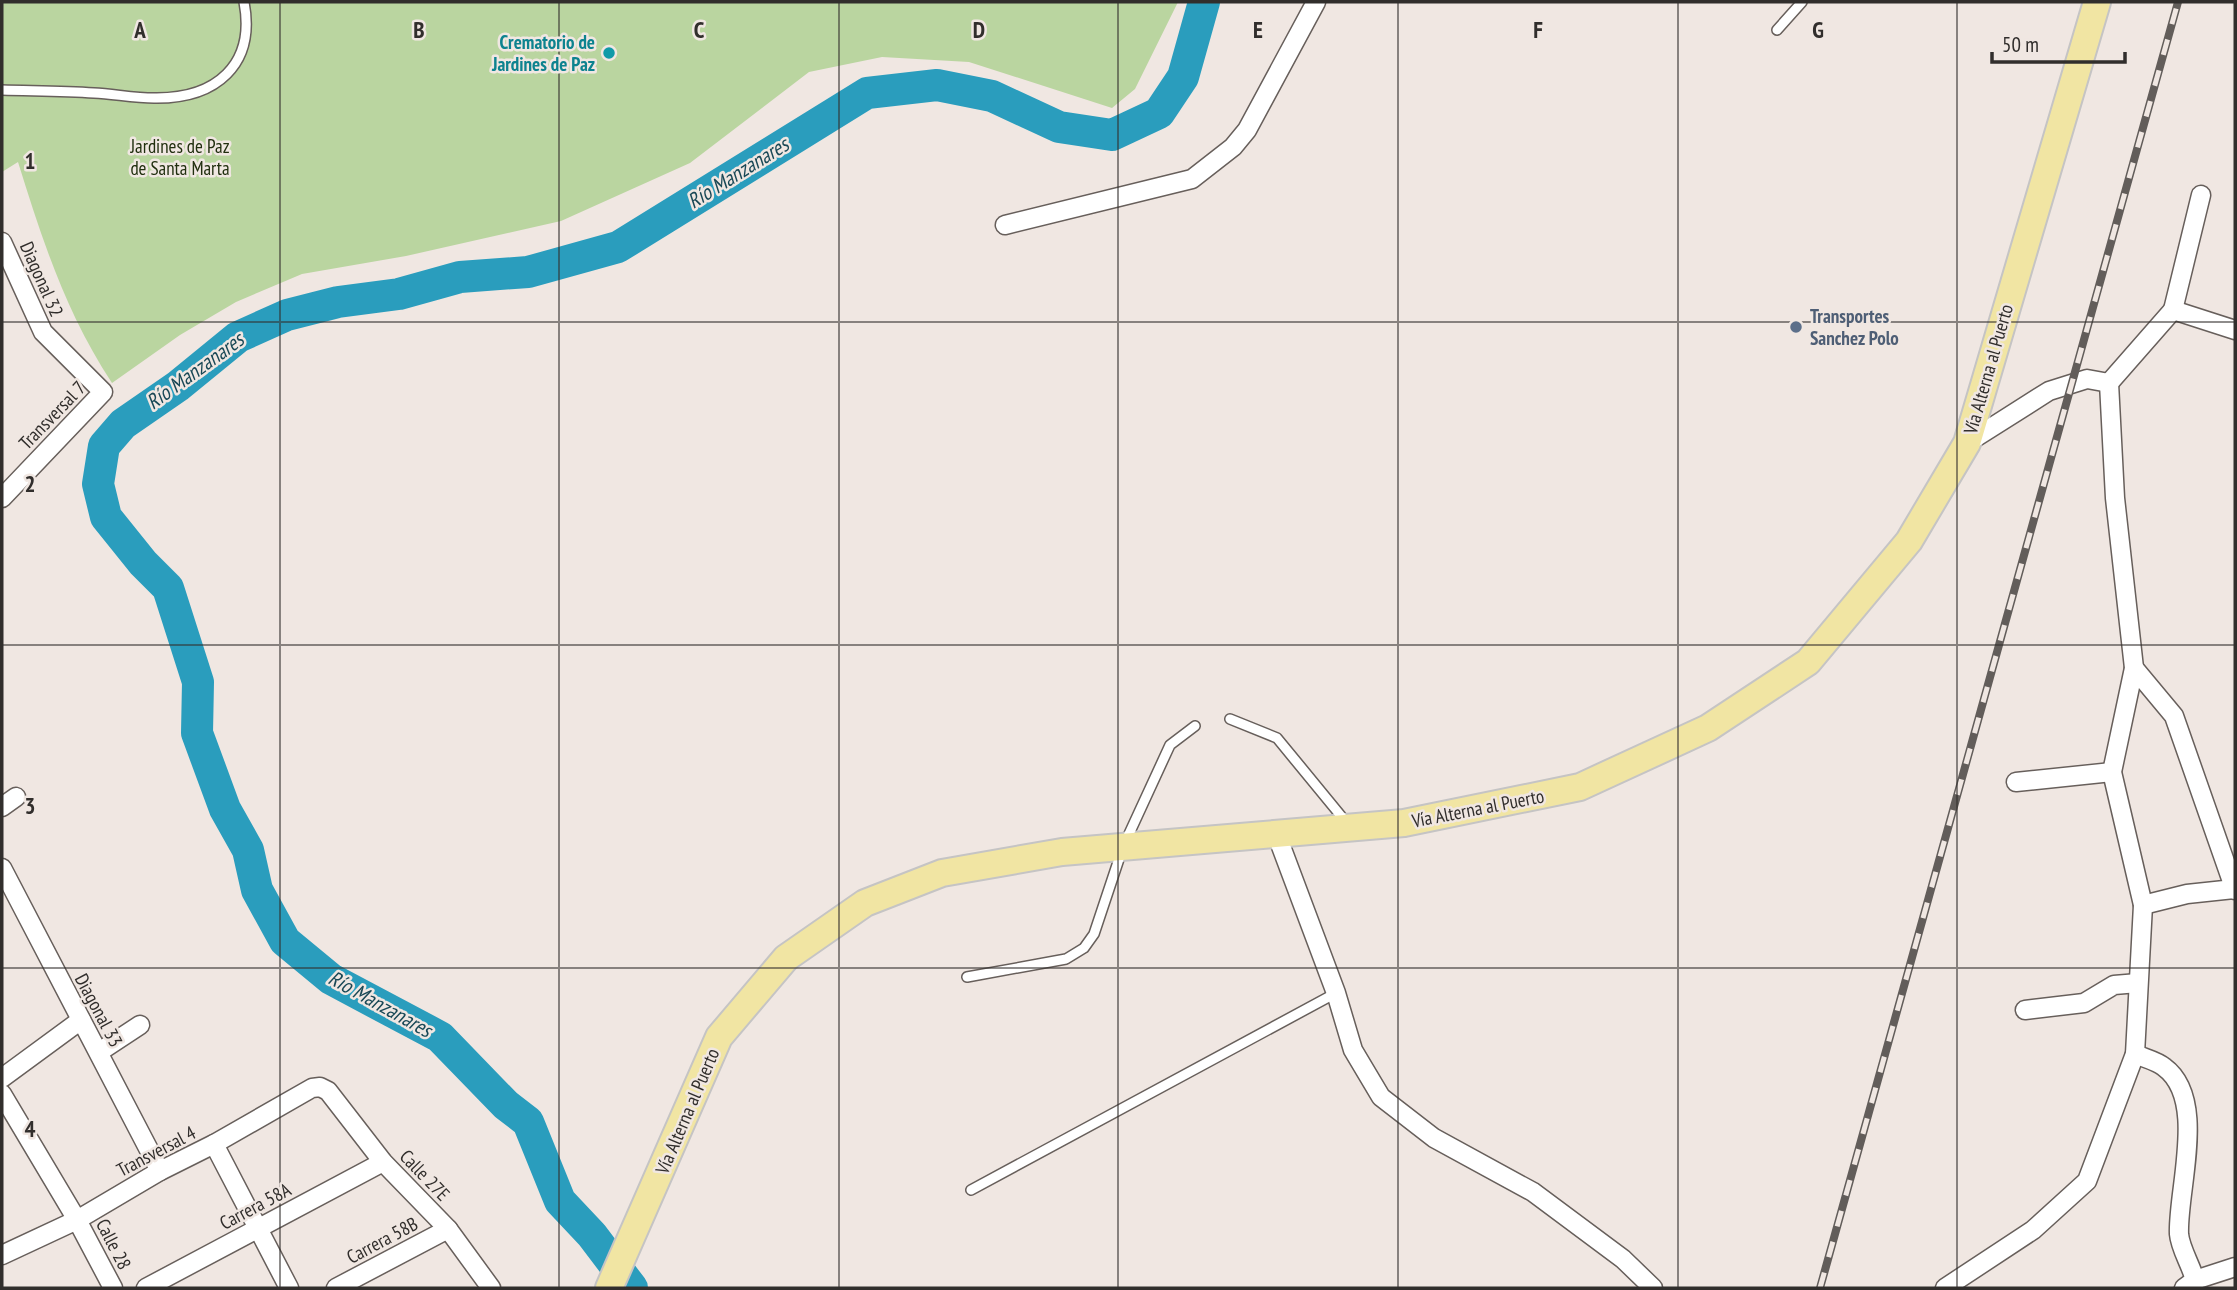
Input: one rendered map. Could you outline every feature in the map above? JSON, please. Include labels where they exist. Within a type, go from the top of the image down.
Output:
[{"type":"main road","name":"Vía Alterna al Puerto","points":[[609,1288],[719,1037],[786,958],[865,903],[942,873],[1062,852],[1404,823],[1580,787],[1708,728],[1808,663],[1909,541],[1967,443],[2097,2]]},
{"type":"street","points":[[1004,225],[1192,179],[1233,147],[1247,130],[1316,2]]},
{"type":"street","points":[[1945,1288],[2033,1230],[2087,1181],[2135,1054],[2143,905],[2112,772],[2134,668],[2115,498],[2109,383],[2172,310],[2201,194]]},
{"type":"street","name":"Diagonal 32","points":[[2,242],[43,332],[103,392]]},
{"type":"street","points":[[2172,310],[2235,330]]},
{"type":"street","points":[[1967,443],[2049,391],[2087,379],[2109,383]]},
{"type":"street","name":"Transversal 7","points":[[2,498],[103,392]]},
{"type":"street","points":[[2134,668],[2174,716],[2235,889],[2187,894],[2143,905]]},
{"type":"street","points":[[2016,782],[2112,772]]},
{"type":"street","points":[[1276,832],[1336,993],[1353,1049],[1381,1097],[1434,1138],[1532,1192],[1623,1259],[1653,1288]]},
{"type":"street","name":"Diagonal 33","points":[[2,869],[160,1171]]},
{"type":"street","points":[[2025,1010],[2084,1003],[2114,985],[2138,983]]},
{"type":"street","points":[[2,1078],[80,1020]]},
{"type":"street","points":[[99,1052],[140,1025]]},
{"type":"street","points":[[2135,1054],[2164,1066],[2173,1076],[2182,1095],[2188,1133],[2179,1235],[2190,1284],[2235,1267]]},
{"type":"street","name":"Transversal 4","points":[[2,1255],[77,1220],[312,1088],[320,1087],[328,1091]]},
{"type":"street","name":"Calle 27E","points":[[328,1091],[383,1162],[448,1229],[491,1288]]},
{"type":"street","name":"Calle 28","points":[[2,1094],[77,1220],[113,1288]]},
{"type":"street","points":[[214,1144],[289,1288]]},
{"type":"street","name":"Carrera 58A","points":[[146,1288],[383,1162]]},
{"type":"street","name":"Carrera 58B","points":[[336,1288],[448,1229]]},
{"type":"lane","points":[[2,90],[155,98],[192,93],[220,80],[240,60],[248,26],[244,2]]},
{"type":"lane","points":[[1777,30],[1802,2]]},
{"type":"lane","points":[[1230,719],[1277,738],[1350,827]]},
{"type":"lane","points":[[968,977],[1066,959],[1084,948],[1094,934],[1123,847],[1170,745],[1195,726]]},
{"type":"lane","points":[[971,1189],[1336,993]]},
{"type":"green space","name":"Jardines de Paz de Santa Marta","points":[[2,2],[1178,2],[1135,89],[1112,108],[969,62],[882,57],[809,72],[690,163],[561,221],[406,256],[302,274],[236,302],[180,335],[112,383],[81,330],[57,276],[18,162],[2,172]]},
{"type":"waterway","name":"Río Manzanares","points":[[632,1288],[592,1235],[560,1201],[528,1122],[506,1105],[440,1037],[331,979],[285,941],[257,890],[248,850],[225,809],[197,733],[198,682],[168,588],[143,563],[106,517],[98,484],[104,446],[123,424],[178,386],[238,337],[287,315],[338,302],[399,294],[460,277],[528,272],[618,247],[867,93],[937,85],[992,96],[1059,127],[1112,135],[1159,113],[1183,77],[1204,2]]},
{"type":"railway","points":[[1820,1288],[2178,2]]},
{"type":"place","name":"Crematorio de Jardines de Paz","points":[[609,53]]},
{"type":"place","name":"Transportes Sanchez Polo","points":[[1796,327]]}]
